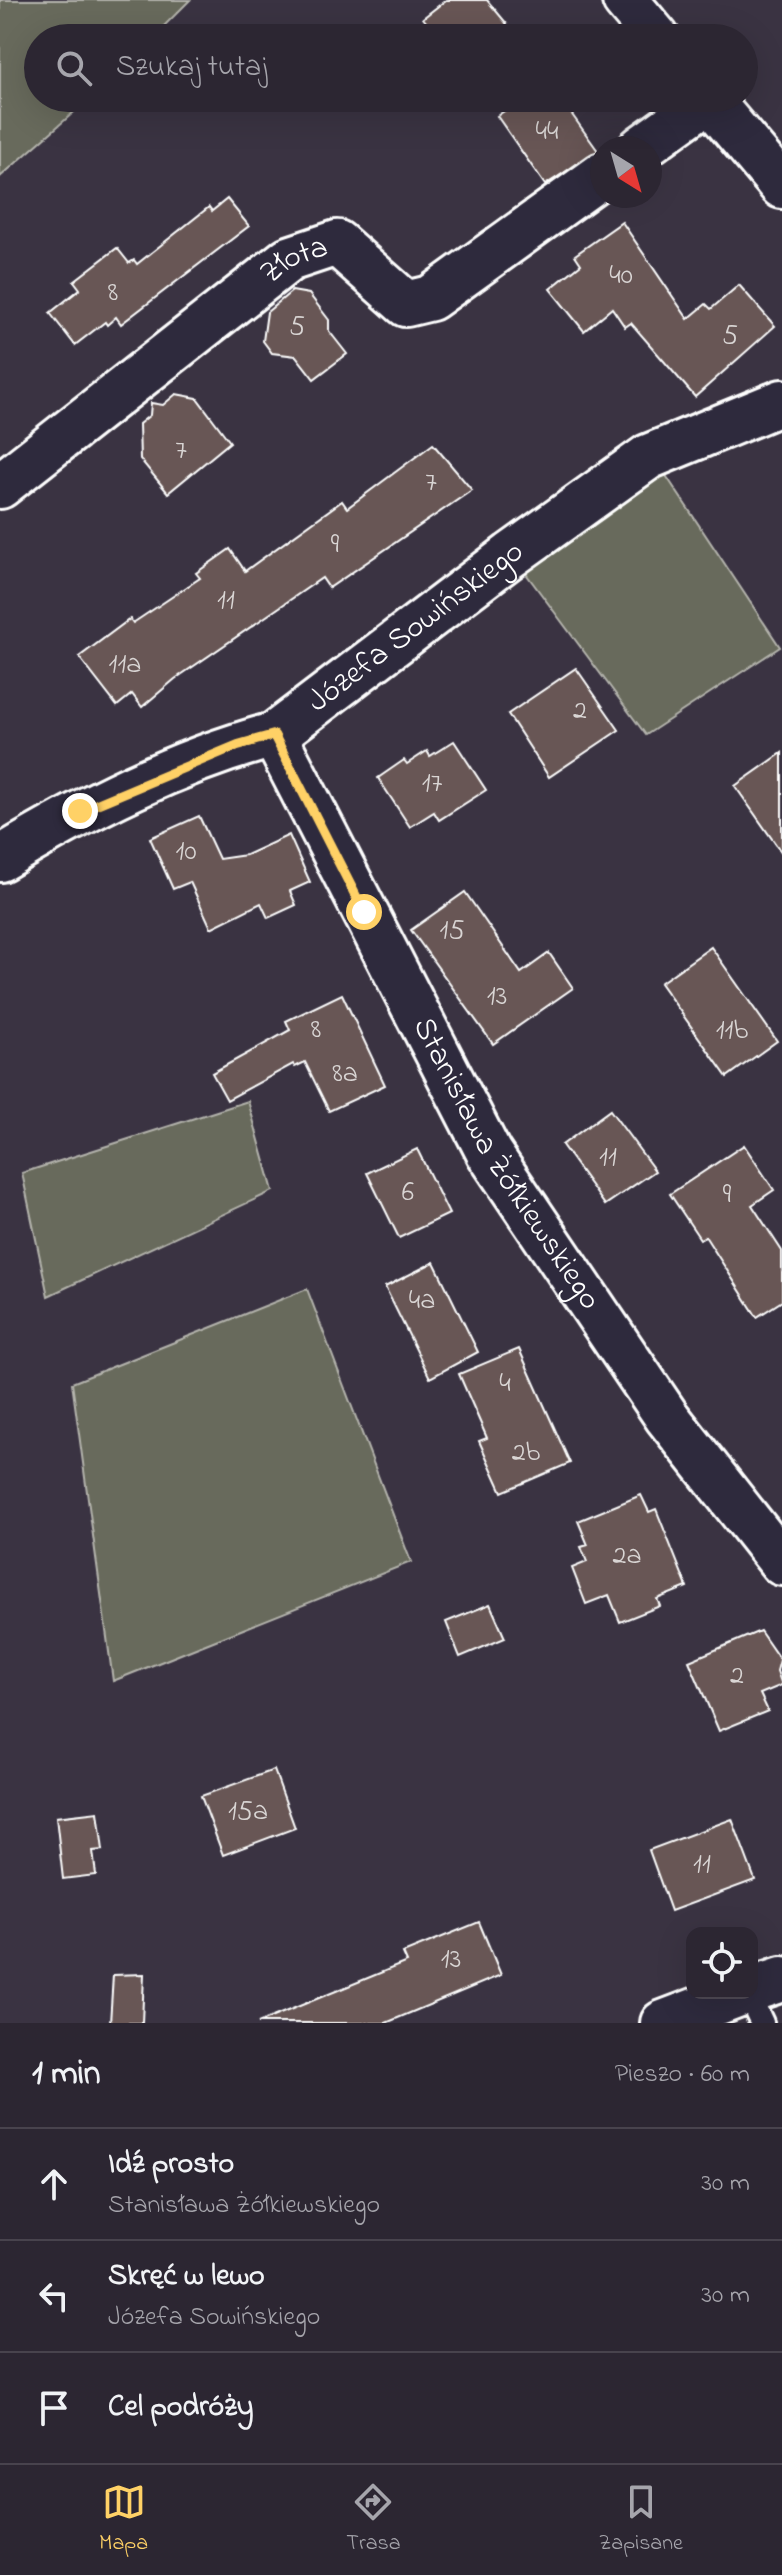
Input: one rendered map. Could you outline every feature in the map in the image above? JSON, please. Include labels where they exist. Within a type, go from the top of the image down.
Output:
[{"type":"street","points":[[625,0],[645,24]]},
{"type":"street","points":[[657,136],[690,112]]},
{"type":"street","points":[[719,112],[782,186]]},
{"type":"street","name":"Złota","points":[[0,486],[289,259],[337,243],[406,304],[431,298],[590,184]]},
{"type":"street","name":"Józefa Sowińskiego","points":[[0,859],[115,795],[238,745],[274,735],[511,555],[648,457],[782,402]]},
{"type":"street","name":"Stanisława Żółkiewskiego","points":[[274,735],[489,1153],[667,1417],[782,1563]]},
{"type":"street","points":[[758,1988],[782,1979]]},
{"type":"street","points":[[677,2021],[728,1999]]},
{"type":"lane","points":[[753,1999],[762,2023]]},
{"type":"green space","points":[[0,0],[190,0],[166,24],[24,24],[24,112],[74,112],[0,177]]},
{"type":"green space","points":[[659,465],[780,647],[646,735],[524,571]]},
{"type":"green space","points":[[248,1101],[273,1191],[48,1296],[22,1173]]},
{"type":"green space","points":[[307,1289],[411,1562],[113,1681],[72,1383]]},
{"type":"building","points":[[446,0],[487,0],[507,24],[428,24],[423,18]]},
{"type":"building","points":[[503,112],[570,112],[590,140],[590,156],[545,185],[497,116]]},
{"type":"building","points":[[227,199],[249,226],[121,324],[116,317],[107,325],[105,322],[75,345],[50,313],[80,289],[74,281],[117,248],[129,263],[134,260],[137,264],[209,207],[212,211]]},
{"type":"building","points":[[622,222],[688,319],[706,304],[711,309],[739,285],[775,326],[695,397],[631,323],[625,327],[612,308],[584,331],[550,289],[581,264],[575,255]]},
{"type":"building","points":[[292,291],[309,294],[329,320],[329,331],[347,354],[314,379],[296,356],[272,353],[263,341],[267,312]]},
{"type":"building","points":[[176,394],[197,398],[230,442],[168,493],[140,459],[139,424],[150,415],[151,403],[163,405]]},
{"type":"building","points":[[433,444],[472,490],[329,588],[322,578],[175,679],[142,707],[132,694],[117,706],[79,657],[130,619],[133,623],[200,578],[196,573],[230,549],[245,571],[342,501],[347,508]]},
{"type":"building","points":[[576,668],[619,730],[549,777],[508,714]]},
{"type":"building","points":[[454,741],[486,790],[439,820],[434,812],[410,827],[378,778],[404,760],[407,764],[427,751],[430,756]]},
{"type":"building","points":[[782,753],[782,853],[735,786]]},
{"type":"building","points":[[199,816],[219,859],[246,855],[289,835],[310,882],[290,891],[296,905],[268,918],[261,903],[211,928],[190,882],[173,889],[150,838]]},
{"type":"building","points":[[465,892],[521,973],[549,953],[573,988],[493,1044],[411,930]]},
{"type":"building","points":[[711,947],[777,1041],[727,1077],[660,983]]},
{"type":"building","points":[[342,994],[385,1085],[329,1111],[305,1062],[295,1067],[293,1064],[227,1100],[212,1073],[290,1030],[286,1021]]},
{"type":"building","points":[[610,1110],[655,1171],[605,1205],[562,1145]]},
{"type":"building","points":[[744,1145],[774,1190],[752,1205],[782,1251],[782,1301],[757,1317],[705,1236],[700,1239],[670,1194]]},
{"type":"building","points":[[417,1149],[449,1214],[399,1238],[367,1173]]},
{"type":"building","points":[[434,1262],[478,1352],[430,1378],[385,1287]]},
{"type":"building","points":[[519,1349],[570,1463],[502,1492],[479,1441],[487,1438],[459,1374]]},
{"type":"building","points":[[641,1495],[649,1512],[656,1509],[687,1587],[657,1599],[660,1606],[620,1622],[609,1595],[586,1604],[572,1568],[587,1562],[581,1547],[588,1545],[578,1521]]},
{"type":"building","points":[[490,1604],[505,1638],[460,1657],[446,1622]]},
{"type":"building","points":[[760,1631],[780,1660],[777,1671],[782,1685],[760,1694],[768,1711],[719,1731],[689,1661]]},
{"type":"building","points":[[274,1770],[295,1828],[223,1855],[201,1796]]},
{"type":"building","points":[[98,1812],[103,1850],[93,1851],[96,1875],[63,1879],[56,1817]]},
{"type":"building","points":[[732,1819],[755,1880],[671,1911],[649,1850]]},
{"type":"building","points":[[479,1922],[501,1975],[386,2023],[258,2023],[407,1962],[403,1953]]},
{"type":"building","points":[[144,1974],[142,2023],[110,2023],[113,1975]]},
{"type":"route","points":[[80,811],[238,745],[274,735],[364,912]]}]
